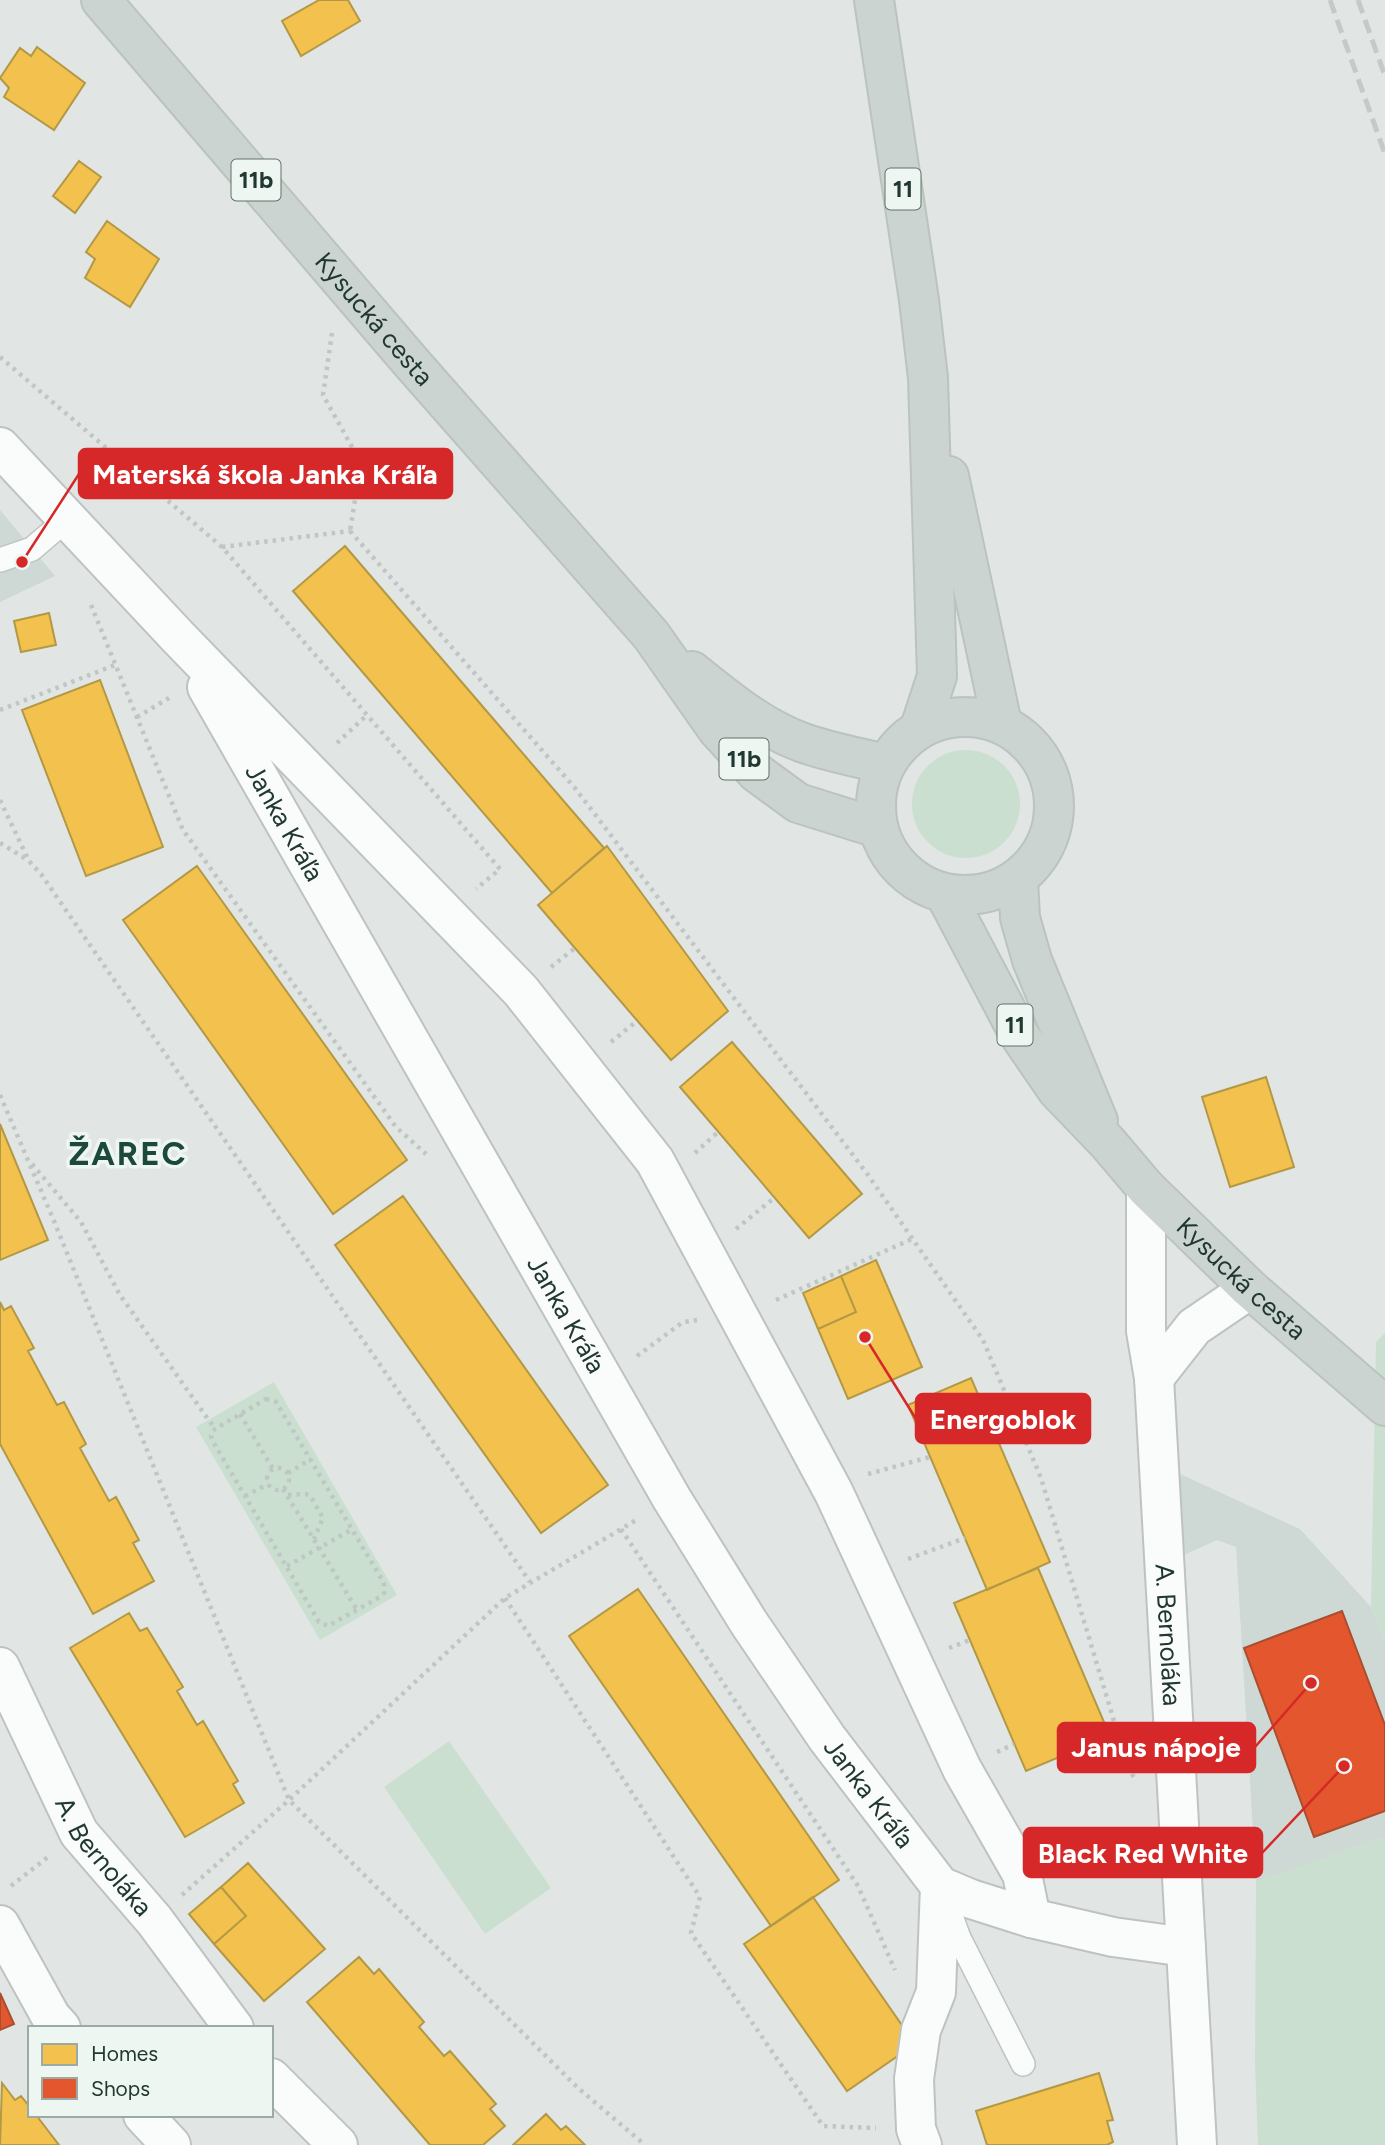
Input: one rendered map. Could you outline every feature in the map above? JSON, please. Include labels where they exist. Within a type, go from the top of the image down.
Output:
[{"type":"main road","name":"Kysucká cesta","points":[[101,0],[410,361],[651,635],[717,729],[757,773],[798,803],[878,828]]},
{"type":"main road","name":"11","points":[[874,0],[919,300],[928,378],[937,676],[920,728]]},
{"type":"main road","name":"11","points":[[928,378],[1002,724]]},
{"type":"main road","name":"Kysucká cesta","points":[[651,635],[732,703],[767,725],[799,741],[885,764]]},
{"type":"main road","name":"11","points":[[973,716],[1002,724],[1025,738],[1042,758],[1053,783],[1056,810],[1050,837],[1038,860],[1018,879],[983,894],[945,894],[922,885],[902,870],[887,851],[878,828],[876,796],[885,764],[900,744],[920,728],[944,718],[973,716]]},
{"type":"main road","name":"Kysucká cesta","points":[[1018,879],[1020,918],[1032,960],[1107,1142]]},
{"type":"main road","name":"Kysucká cesta","points":[[945,894],[1020,1036],[1057,1090],[1146,1188],[1251,1289],[1385,1406]]},
{"type":"street","name":"Janka Kráľa","points":[[0,447],[178,637],[521,992],[655,1161],[830,1485],[962,1769],[1022,1874],[1031,1918]]},
{"type":"street","name":"Janka Kráľa","points":[[178,637],[672,1499],[749,1623],[827,1738],[940,1886]]},
{"type":"street","name":"A. Bernoláka","points":[[1146,1188],[1146,1331],[1154,1378],[1198,2145]]},
{"type":"street","points":[[1154,1378],[1195,1327],[1251,1289]]},
{"type":"street","name":"A. Bernoláka","points":[[0,1667],[79,1833],[154,1920],[233,2026]]},
{"type":"street","points":[[919,2137],[914,2079],[921,2030],[936,1992],[940,1886],[1031,1918],[1114,1937],[1186,1947]]},
{"type":"street","points":[[0,1925],[51,2017],[59,2026]]},
{"type":"street","points":[[273,2080],[338,2145]]},
{"type":"street","points":[[145,2117],[172,2145]]},
{"type":"lane","points":[[0,561],[32,549],[66,519]]},
{"type":"lane","points":[[940,1886],[959,1938],[1023,2064]]},
{"type":"path","points":[[332,330],[323,395],[361,463],[350,531]]},
{"type":"path","points":[[0,357],[222,547],[500,869]]},
{"type":"path","points":[[222,547],[350,531]]},
{"type":"path","points":[[350,531],[575,788],[868,1175],[983,1340],[1041,1478],[1126,1761],[1139,1786]]},
{"type":"path","points":[[89,602],[183,830],[396,1127],[436,1163]]},
{"type":"path","points":[[0,710],[115,665]]},
{"type":"path","points":[[0,800],[29,860],[530,1582]]},
{"type":"path","points":[[0,843],[29,860]]},
{"type":"path","points":[[0,1095],[289,1800],[577,2087],[645,2145]]},
{"type":"path","points":[[27,1158],[81,1222],[120,1296],[215,1429]]},
{"type":"path","points":[[705,1254],[775,1198]]},
{"type":"path","points":[[604,1381],[683,1322],[739,1317],[912,1239]]},
{"type":"path","points":[[266,1399],[273,1400],[311,1459],[385,1588],[380,1597],[335,1623],[323,1625],[212,1440],[215,1429],[240,1414],[266,1399]]},
{"type":"path","points":[[240,1414],[273,1469]]},
{"type":"path","points":[[830,1485],[930,1457]]},
{"type":"path","points":[[288,1474],[311,1459]]},
{"type":"path","points":[[281,1468],[288,1474],[289,1483],[283,1489],[278,1490],[268,1484],[267,1476],[273,1469],[281,1468]]},
{"type":"path","points":[[245,1496],[268,1484]]},
{"type":"path","points":[[283,1489],[357,1610]]},
{"type":"path","points":[[288,1495],[306,1494],[317,1507],[323,1521],[313,1539]]},
{"type":"path","points":[[154,1920],[289,1800],[505,1598],[672,1499]]},
{"type":"path","points":[[621,1529],[858,1886],[921,2030]]},
{"type":"path","points":[[287,1566],[351,1530]]},
{"type":"path","points":[[871,1573],[965,1538]]},
{"type":"path","points":[[505,1598],[700,1897],[691,1933],[823,2126],[919,2137]]},
{"type":"path","points":[[10,1887],[79,1833]]},
{"type":"shaded area","points":[[0,510],[55,576],[0,602]]},
{"type":"shaded area","points":[[1180,1474],[1300,1529],[1371,1607],[1385,1641],[1385,1837],[1256,1882],[1236,1547],[1217,1540],[1184,1555]]},
{"type":"green space","points":[[966,750],[987,754],[1004,766],[1016,783],[1020,804],[1016,825],[1004,842],[987,854],[966,858],[945,854],[928,842],[916,825],[912,804],[916,783],[928,766],[945,754]]},
{"type":"green space","points":[[1385,1333],[1385,1641],[1371,1607],[1376,1342]]},
{"type":"green space","points":[[274,1382],[397,1595],[320,1640],[196,1427]]},
{"type":"green space","points":[[449,1741],[551,1888],[485,1934],[384,1787]]},
{"type":"green space","points":[[1385,1837],[1385,2145],[1258,2145],[1255,2061],[1256,1882]]},
{"type":"building: Homes","points":[[319,0],[348,0],[360,21],[301,56],[282,21]]},
{"type":"building: Homes","points":[[37,47],[85,83],[54,130],[4,97],[9,88],[0,78],[20,48],[31,56]]},
{"type":"building: Homes","points":[[79,161],[101,177],[75,213],[53,196]]},
{"type":"building: Homes","points":[[107,221],[159,259],[130,307],[85,278],[95,259],[86,252]]},
{"type":"building: Homes","points":[[345,546],[604,848],[552,893],[293,591]]},
{"type":"building: Homes","points":[[49,613],[56,645],[21,652],[14,621]]},
{"type":"building: Homes","points":[[100,680],[163,847],[86,876],[22,710]]},
{"type":"building: Homes","points":[[607,846],[728,1011],[671,1060],[538,905]]},
{"type":"building: Homes","points":[[197,866],[407,1160],[333,1214],[123,920]]},
{"type":"building: Homes","points":[[732,1042],[862,1194],[809,1238],[680,1087]]},
{"type":"building: Homes","points":[[1266,1077],[1294,1167],[1230,1187],[1202,1097]]},
{"type":"building: Homes","points":[[0,1124],[48,1240],[0,1260]]},
{"type":"building: Homes","points":[[403,1196],[608,1485],[541,1533],[335,1245]]},
{"type":"building: Homes","points":[[876,1260],[922,1367],[848,1399],[818,1329],[856,1312],[841,1276]]},
{"type":"building: Homes","points":[[841,1276],[856,1312],[818,1329],[803,1293]]},
{"type":"building: Homes","points":[[0,1302],[4,1310],[11,1306],[34,1348],[28,1351],[57,1405],[64,1402],[86,1444],[80,1448],[109,1501],[116,1497],[139,1540],[133,1543],[154,1581],[93,1614],[0,1444]]},
{"type":"building: Homes","points":[[971,1378],[1050,1562],[987,1590],[908,1405]]},
{"type":"building: Homes","points":[[1038,1568],[1110,1736],[1026,1771],[954,1603]]},
{"type":"building: Homes","points":[[638,1589],[839,1880],[771,1926],[569,1636]]},
{"type":"building: Homes","points":[[129,1613],[140,1631],[147,1628],[183,1687],[177,1691],[197,1725],[203,1721],[238,1781],[233,1784],[244,1803],[185,1837],[70,1648]]},
{"type":"building: Homes","points":[[248,1863],[325,1949],[264,2001],[214,1944],[246,1916],[221,1887]]},
{"type":"building: Homes","points":[[221,1887],[246,1916],[214,1944],[189,1914]]},
{"type":"building: Homes","points":[[813,1897],[915,2044],[847,2091],[744,1944]]},
{"type":"building: Homes","points":[[359,1957],[374,1974],[379,1969],[424,2022],[419,2027],[444,2056],[450,2051],[496,2104],[490,2109],[505,2126],[483,2145],[430,2145],[307,2002]]},
{"type":"building: Homes","points":[[1099,2073],[1113,2120],[1107,2121],[1113,2142],[1107,2145],[987,2145],[976,2111]]},
{"type":"building: Homes","points":[[2,2083],[15,2100],[21,2096],[28,2105],[28,2117],[38,2117],[59,2145],[0,2145]]},
{"type":"building: Homes","points":[[546,2114],[561,2130],[566,2126],[585,2145],[513,2145]]},
{"type":"building: Shops","points":[[1342,1611],[1385,1725],[1385,1811],[1314,1837],[1244,1648]]},
{"type":"building: Shops","points":[[0,1993],[14,2024],[0,2030]]},
{"type":"railway","points":[[1330,0],[1385,154]]},
{"type":"railway","points":[[1358,0],[1385,76]]},
{"type":"place","name":"Materská škola Janka Kráľa","points":[[22,562]]},
{"type":"place","name":"Energoblok","points":[[865,1337]]},
{"type":"place","name":"Janus nápoje","points":[[1311,1683]]},
{"type":"place","name":"Black Red White","points":[[1344,1766]]},
{"type":"district","name":"ŽAREC","points":[[128,1153]]}]
